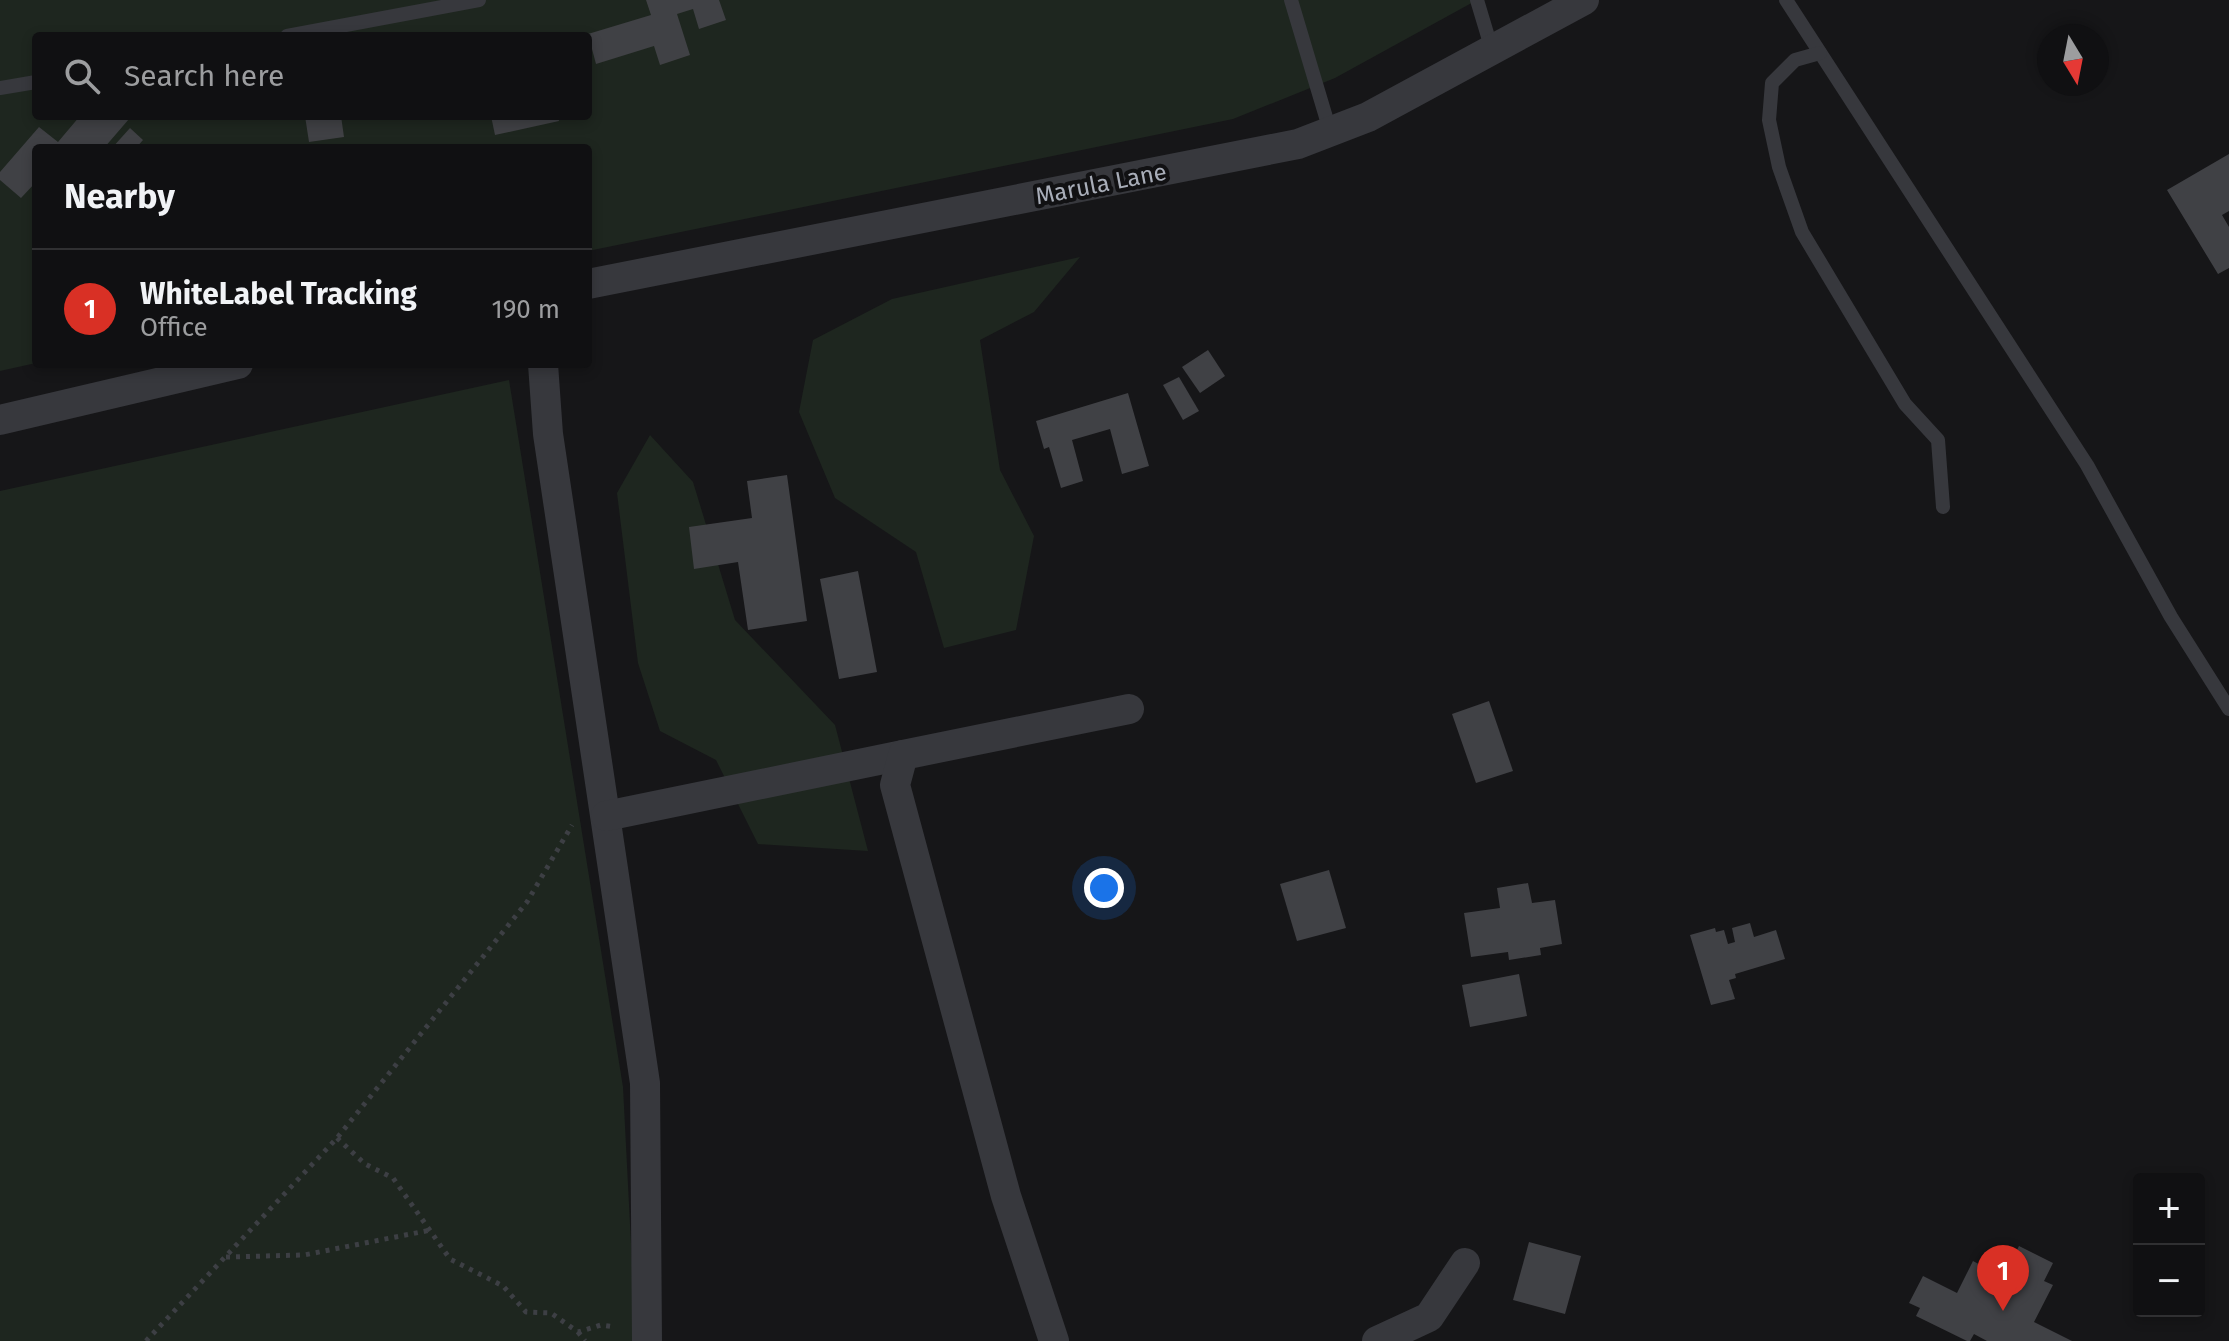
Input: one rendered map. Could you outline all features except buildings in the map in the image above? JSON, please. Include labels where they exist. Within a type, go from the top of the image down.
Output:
[{"type":"street","name":"Marula Lane","points":[[592,283],[1254,154],[1331,134],[1584,0]]},
{"type":"street","points":[[0,420],[221,368]]},
{"type":"street","points":[[543,368],[548,434],[645,1083],[647,1337]]},
{"type":"street","points":[[606,816],[1129,709]]},
{"type":"street","points":[[903,755],[895,785],[1006,1196],[1054,1341]]},
{"type":"street","points":[[1377,1341],[1429,1317],[1465,1263]]},
{"type":"lane","points":[[308,32],[479,0]]},
{"type":"lane","points":[[1291,0],[1331,134]]},
{"type":"lane","points":[[1477,0],[1492,50]]},
{"type":"lane","points":[[1786,0],[2087,465],[2171,617],[2229,709]]},
{"type":"lane","points":[[1820,53],[1795,60],[1772,83],[1769,120],[1779,167],[1802,232],[1816,258],[1905,404],[1938,440],[1943,507]]},
{"type":"lane","points":[[0,88],[32,83]]},
{"type":"path","points":[[146,1341],[337,1138],[527,902],[600,775]]},
{"type":"path","points":[[337,1138],[365,1164],[393,1178],[450,1259],[503,1286],[526,1312],[551,1313],[578,1332],[585,1341]]},
{"type":"path","points":[[225,1257],[304,1255],[431,1230]]},
{"type":"path","points":[[578,1332],[601,1325],[647,1337]]},
{"type":"shaded area","points":[[0,0],[1477,0],[1335,78],[1233,119],[592,250],[592,144],[32,144],[32,364],[0,371]]},
{"type":"shaded area","points":[[1080,257],[1034,312],[980,340],[1000,470],[1034,536],[1016,630],[944,648],[916,552],[835,498],[799,412],[813,340],[892,299]]},
{"type":"shaded area","points":[[509,380],[623,1087],[636,1341],[0,1341],[0,491]]},
{"type":"shaded area","points":[[650,435],[693,482],[735,620],[835,725],[868,851],[758,844],[716,760],[660,731],[638,663],[617,493]]},
{"type":"place","name":"WhiteLabel Tracking","points":[[2003,1311]]}]
